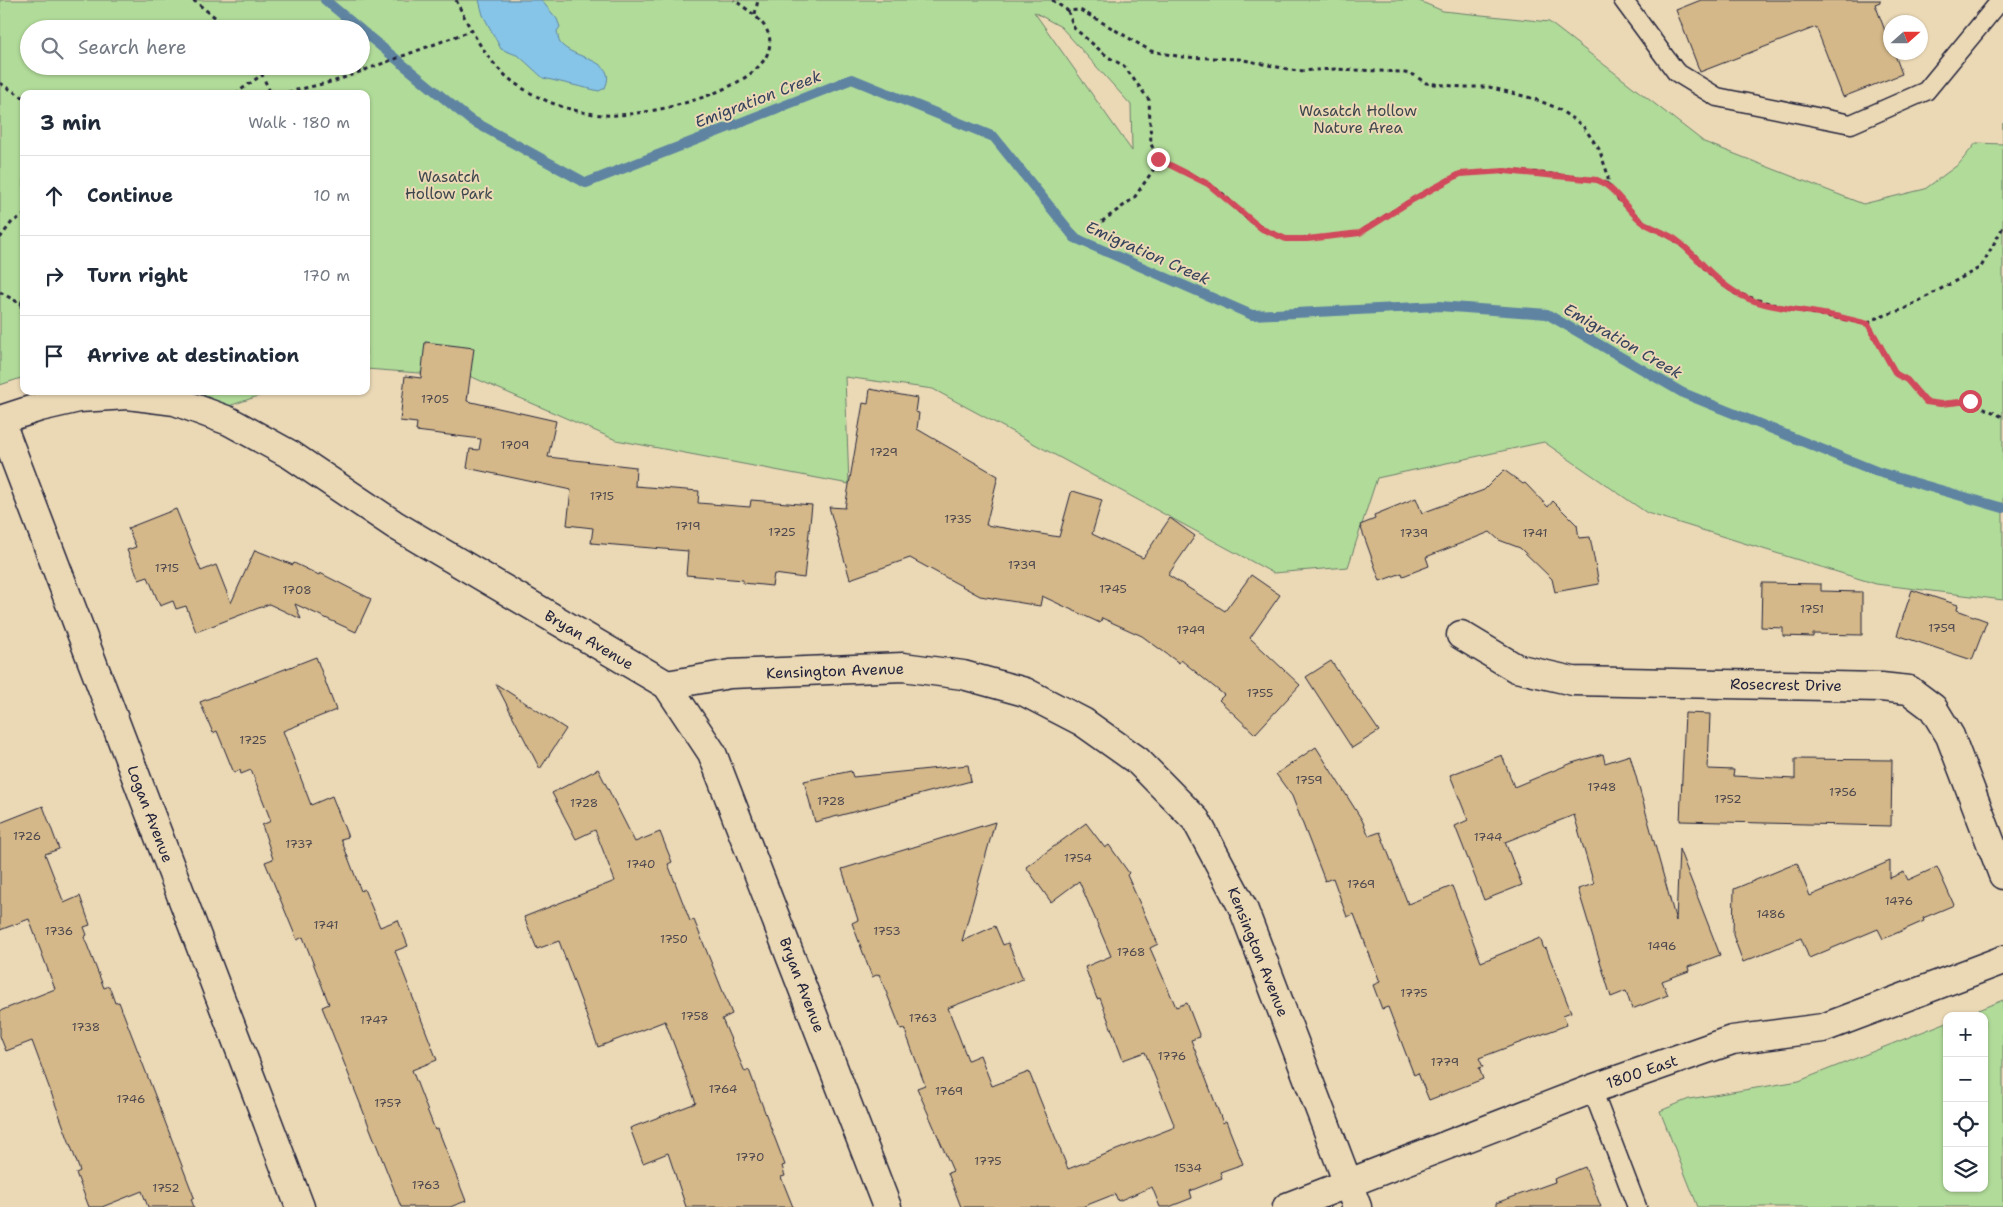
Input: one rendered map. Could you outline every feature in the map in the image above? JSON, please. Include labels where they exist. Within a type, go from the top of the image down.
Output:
[{"type":"street","name":"Bryan Avenue","points":[[0,420],[40,407],[79,398],[128,395],[175,402],[229,421],[291,455],[395,525],[667,685],[712,753],[887,1207]]},
{"type":"street","name":"Logan Avenue","points":[[0,420],[300,1207]]},
{"type":"street","name":"Rosecrest Drive","points":[[1461,635],[1516,668],[1573,681],[1872,686],[1909,690],[1933,708],[1950,736],[2003,875]]},
{"type":"street","name":"Kensington Avenue","points":[[667,685],[730,674],[903,667],[963,675],[1025,692],[1083,722],[1138,761],[1196,820],[1243,908],[1353,1195]]},
{"type":"street","name":"1800 East","points":[[1287,1207],[1353,1195],[1592,1089],[1732,1040],[1823,1028],[2003,960]]},
{"type":"lane","points":[[1623,0],[1676,72],[1717,97],[1851,124],[1926,91],[2001,0]]},
{"type":"lane","points":[[1592,1089],[1637,1207]]},
{"type":"path","points":[[193,0],[219,20]]},
{"type":"path","points":[[456,0],[495,66],[513,82],[536,95],[572,110],[620,116],[712,95],[749,76],[764,62],[770,43],[764,26],[755,15],[734,0]]},
{"type":"path","points":[[755,15],[758,0]]},
{"type":"path","points":[[1052,0],[1068,11],[1074,28],[1108,57],[1124,66],[1149,100],[1151,144],[1160,160],[1208,184],[1262,229],[1286,239],[1307,239],[1360,233],[1414,199],[1460,174],[1505,171],[1540,173],[1597,180],[1608,184]]},
{"type":"path","points":[[1068,11],[1080,10],[1151,51],[1182,58],[1239,59],[1297,70],[1335,69],[1400,72],[1414,75],[1426,83],[1462,87],[1489,87],[1535,98],[1557,108],[1582,126],[1599,149],[1608,175],[1608,184],[1619,200],[1642,221],[1674,239],[1695,256],[1711,275],[1735,293],[1753,300],[1782,307],[1868,324],[1896,374],[1907,380],[1926,402],[1941,404],[1970,401],[2003,417]]},
{"type":"path","points":[[370,69],[472,30]]},
{"type":"path","points":[[241,90],[262,75]]},
{"type":"path","points":[[263,75],[270,90]]},
{"type":"path","points":[[298,90],[335,82],[354,75]]},
{"type":"path","points":[[0,83],[20,96]]},
{"type":"path","points":[[1089,231],[1134,198],[1160,160]]},
{"type":"path","points":[[0,238],[12,222],[20,217]]},
{"type":"path","points":[[1868,324],[1874,319],[1904,309],[1981,267],[2003,228]]},
{"type":"path","points":[[0,292],[20,303]]},
{"type":"green space","points":[[0,0],[1417,0],[1443,11],[1549,22],[1704,142],[1863,204],[1925,189],[1959,164],[1976,143],[2003,144],[2003,600],[1876,584],[1647,513],[1544,442],[1377,478],[1348,567],[1273,573],[933,389],[845,377],[849,484],[616,440],[472,377],[370,369],[370,90],[20,90],[20,378],[0,385]],"holes":[[[1034,12],[1061,27],[1131,105],[1132,151]]]},
{"type":"green space","points":[[204,395],[261,395],[226,407]]},
{"type":"green space","points":[[2003,1000],[2003,1207],[1698,1207],[1660,1111],[1689,1099],[1799,1081],[1943,1024],[1943,1192],[1988,1192],[1988,1012],[1973,1012]]},
{"type":"water","points":[[479,0],[541,0],[557,19],[560,27],[557,31],[560,43],[566,49],[600,65],[606,71],[608,78],[605,88],[599,91],[543,78],[519,56],[501,49],[483,15]]},
{"type":"building","points":[[1701,0],[1880,0],[1880,2],[1875,4],[1883,25],[1883,60],[1897,60],[1902,74],[1843,97],[1816,27],[1700,72],[1676,10]]},
{"type":"building","points":[[425,342],[474,348],[467,401],[556,421],[548,457],[636,467],[635,486],[699,491],[698,503],[750,507],[751,500],[812,505],[804,578],[774,574],[772,586],[743,583],[743,580],[686,575],[688,551],[591,543],[593,528],[567,525],[571,490],[467,468],[470,449],[479,450],[481,439],[416,431],[417,423],[400,421],[405,376],[421,378]]},
{"type":"building","points":[[870,389],[917,398],[915,412],[919,413],[917,429],[998,476],[986,525],[1059,537],[1073,491],[1102,500],[1092,534],[1143,558],[1170,518],[1195,536],[1168,575],[1225,611],[1251,575],[1280,595],[1250,638],[1300,685],[1255,734],[1219,700],[1224,695],[1181,660],[1179,663],[1142,636],[1102,618],[1100,623],[1042,596],[1040,606],[980,596],[910,558],[850,579],[829,507],[845,508],[863,403],[868,404]]},
{"type":"building","points":[[1504,470],[1523,484],[1525,483],[1548,507],[1553,501],[1577,525],[1579,538],[1590,537],[1599,584],[1555,592],[1552,579],[1520,548],[1499,540],[1490,532],[1426,557],[1429,566],[1403,576],[1402,573],[1380,581],[1360,525],[1375,519],[1374,515],[1416,498],[1422,513],[1484,490]]},
{"type":"building","points":[[176,509],[201,571],[216,565],[231,603],[255,550],[293,565],[294,563],[319,575],[320,573],[371,599],[356,632],[295,604],[301,619],[269,604],[196,632],[186,606],[176,609],[173,601],[160,606],[148,577],[139,580],[127,550],[136,547],[128,528]]},
{"type":"building","points":[[1762,583],[1821,584],[1821,591],[1862,592],[1862,635],[1813,634],[1813,637],[1783,636],[1783,628],[1761,627]]},
{"type":"building","points":[[1912,590],[1958,605],[1957,610],[1987,621],[1972,660],[1897,635]]},
{"type":"building","points":[[316,657],[336,710],[283,731],[311,805],[332,796],[348,837],[341,839],[361,891],[364,889],[380,927],[398,920],[408,946],[395,951],[437,1060],[412,1070],[435,1130],[438,1129],[466,1201],[450,1207],[401,1207],[322,1007],[329,1004],[303,937],[297,940],[265,862],[273,859],[262,825],[271,821],[251,770],[241,774],[240,770],[234,773],[217,731],[213,733],[200,702]]},
{"type":"building","points":[[1331,661],[1379,731],[1352,748],[1306,677]]},
{"type":"building","points":[[496,684],[566,729],[540,769]]},
{"type":"building","points":[[1685,713],[1710,714],[1708,769],[1734,770],[1733,776],[1795,779],[1795,759],[1892,760],[1891,826],[1680,821]]},
{"type":"building","points":[[1316,747],[1362,820],[1369,836],[1380,832],[1408,904],[1452,886],[1481,962],[1540,938],[1544,949],[1546,948],[1571,1012],[1563,1015],[1567,1025],[1479,1058],[1483,1067],[1479,1068],[1483,1079],[1429,1100],[1418,1073],[1414,1075],[1388,1007],[1382,1009],[1373,985],[1380,982],[1354,914],[1347,917],[1333,878],[1325,881],[1292,796],[1276,774]]},
{"type":"building","points":[[1603,754],[1605,763],[1630,755],[1676,921],[1679,849],[1720,955],[1688,967],[1689,971],[1662,981],[1668,995],[1632,1009],[1626,991],[1611,997],[1578,889],[1594,884],[1574,815],[1505,842],[1522,885],[1484,900],[1455,826],[1468,820],[1450,775],[1502,755],[1514,787],[1572,763]]},
{"type":"building","points":[[968,765],[971,781],[815,822],[804,781],[851,771],[853,777]]},
{"type":"building","points":[[598,769],[635,842],[660,832],[672,862],[668,864],[690,921],[694,920],[732,1014],[722,1019],[745,1072],[749,1070],[785,1165],[782,1166],[785,1176],[781,1177],[793,1207],[686,1207],[668,1153],[643,1163],[630,1128],[696,1103],[665,1021],[598,1047],[559,941],[537,949],[524,917],[615,881],[595,830],[576,839],[552,793]]},
{"type":"building","points":[[43,806],[59,849],[45,854],[64,903],[80,896],[90,925],[84,927],[87,935],[84,937],[104,988],[109,986],[115,1003],[119,1002],[194,1197],[191,1199],[194,1207],[148,1207],[142,1191],[102,1207],[89,1207],[76,1173],[80,1171],[32,1041],[6,1051],[0,1036],[0,1011],[55,989],[29,919],[0,930],[0,823]]},
{"type":"building","points":[[995,822],[962,941],[995,926],[1003,945],[1008,943],[1023,979],[948,1008],[968,1060],[980,1055],[992,1086],[1029,1072],[1068,1169],[1175,1127],[1145,1052],[1123,1060],[1100,998],[1097,999],[1085,967],[1111,956],[1079,881],[1051,902],[1026,867],[1086,823],[1105,848],[1109,845],[1129,873],[1127,875],[1158,944],[1150,948],[1176,1007],[1187,1003],[1200,1037],[1191,1040],[1223,1123],[1226,1121],[1243,1164],[1220,1172],[1222,1178],[1190,1191],[1192,1198],[1169,1207],[1160,1207],[1152,1187],[1118,1201],[1115,1194],[1082,1207],[961,1207],[948,1173],[953,1171],[917,1088],[925,1085],[904,1028],[901,1029],[879,974],[872,977],[852,923],[858,920],[842,869]]},
{"type":"building","points":[[1890,861],[1890,878],[1904,872],[1908,880],[1937,867],[1954,905],[1923,918],[1924,921],[1883,939],[1878,929],[1809,958],[1801,938],[1743,962],[1733,935],[1734,889],[1797,863],[1810,896]]},
{"type":"building","points":[[1585,1167],[1601,1207],[1496,1207],[1496,1203],[1555,1182],[1554,1179]]},
{"type":"waterway","name":"Emigration Creek","points":[[325,0],[349,20]]},
{"type":"waterway","name":"Emigration Creek","points":[[370,37],[469,119],[586,183],[852,79],[994,137],[1075,238],[1252,315],[1439,306],[1547,314],[1683,393],[1878,472],[2003,508]]},
{"type":"route","points":[[1158,159],[1186,175],[1208,184],[1223,194],[1240,212],[1262,229],[1286,239],[1307,239],[1360,233],[1376,221],[1460,174],[1505,171],[1597,180],[1608,184],[1619,200],[1642,221],[1674,239],[1695,256],[1711,275],[1735,293],[1753,300],[1782,307],[1868,324],[1885,358],[1896,374],[1907,380],[1926,402],[1941,404],[1970,401]]},
{"type":"park label","name":"Wasatch Hollow Nature Area","points":[[1358,120]]},
{"type":"park label","name":"Wasatch Hollow Park","points":[[449,186]]}]
